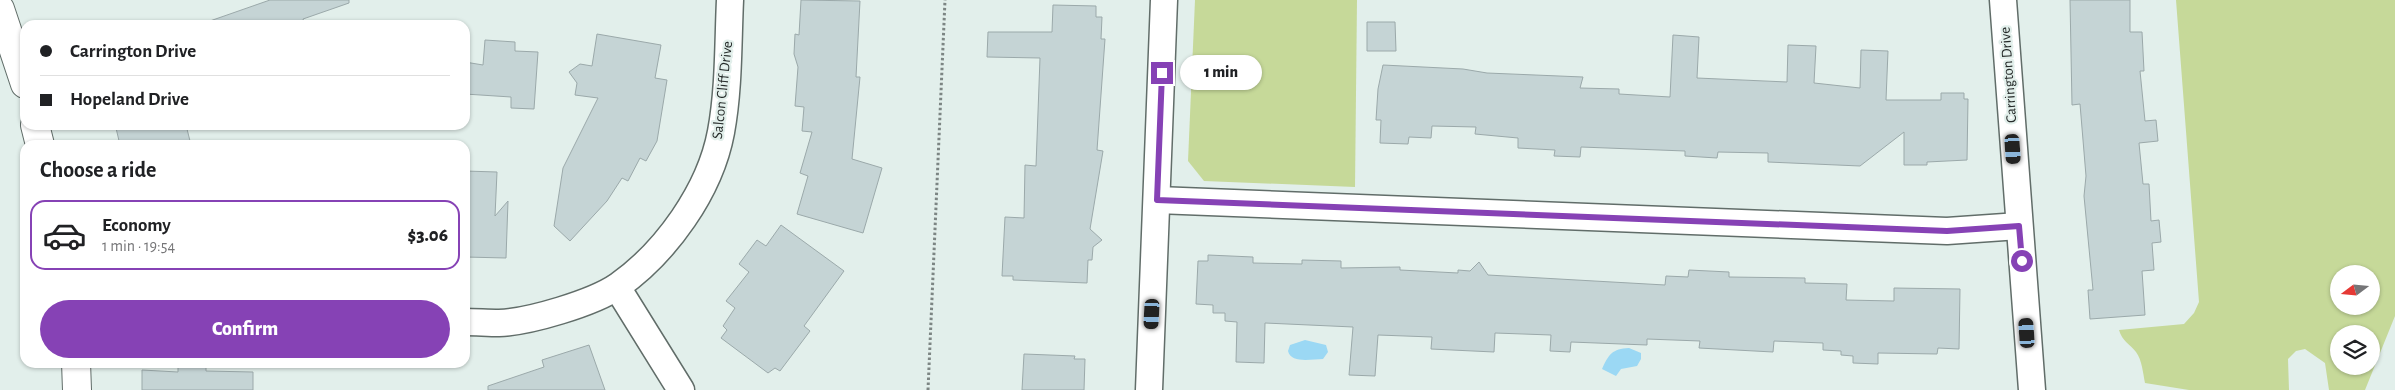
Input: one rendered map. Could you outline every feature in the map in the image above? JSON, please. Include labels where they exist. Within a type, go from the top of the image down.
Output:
[{"type":"street","name":"Salcon Cliff Drive","points":[[470,322],[500,323],[525,320],[578,304],[616,287],[643,265],[667,241],[687,214],[706,178],[721,133],[730,0]]},
{"type":"street","points":[[1148,390],[1164,0]]},
{"type":"street","name":"Carrington Drive","points":[[2002,0],[2032,390]]},
{"type":"street","points":[[0,9],[20,69]]},
{"type":"street","points":[[1157,200],[1947,231],[2019,226]]},
{"type":"street","points":[[616,287],[681,390]]},
{"type":"street","points":[[76,368],[77,390]]},
{"type":"path","points":[[928,390],[945,0]]},
{"type":"green space","points":[[1195,0],[1357,0],[1355,187],[1204,181],[1188,161]]},
{"type":"green space","points":[[2176,0],[2395,0],[2395,316],[2380,353],[2380,325],[2330,325],[2330,375],[2371,375],[2365,390],[2329,390],[2325,363],[2305,349],[2296,351],[2288,359],[2289,390],[2189,390],[2145,383],[2138,355],[2124,340],[2119,330],[2184,324],[2194,313],[2199,302]]},
{"type":"water","points":[[1305,340],[1326,345],[1328,352],[1323,359],[1302,360],[1293,358],[1290,355],[1288,351],[1290,345]]},
{"type":"water","points":[[1629,348],[1641,353],[1641,359],[1637,366],[1621,369],[1616,376],[1602,369],[1612,353]]},
{"type":"building","points":[[270,0],[349,0],[349,3],[303,20],[213,20]]},
{"type":"building","points":[[801,0],[860,1],[856,77],[860,77],[852,159],[882,168],[863,233],[797,214],[808,176],[800,173],[812,132],[802,131],[804,107],[795,106],[798,67],[794,54],[795,34],[799,35]]},
{"type":"building","points":[[2070,0],[2130,0],[2130,32],[2142,32],[2144,71],[2140,71],[2145,121],[2156,120],[2158,141],[2139,143],[2143,184],[2149,184],[2151,221],[2159,220],[2161,242],[2152,243],[2154,270],[2142,271],[2145,315],[2090,319],[2088,290],[2093,290],[2084,196],[2086,176],[2080,104],[2072,105]]},
{"type":"building","points":[[1053,5],[1096,6],[1096,17],[1102,17],[1101,39],[1105,39],[1097,150],[1103,151],[1090,229],[1102,240],[1093,247],[1092,260],[1088,260],[1087,283],[1013,280],[1013,276],[1002,276],[1005,217],[1024,218],[1025,165],[1036,166],[1040,58],[987,57],[988,32],[1052,32]]},
{"type":"building","points":[[1367,22],[1395,22],[1396,51],[1367,51]]},
{"type":"building","points":[[597,34],[661,45],[655,78],[667,80],[657,141],[646,161],[640,158],[628,181],[622,178],[607,201],[570,241],[554,226],[563,168],[598,98],[575,95],[577,83],[569,72],[580,64],[592,66]]},
{"type":"building","points":[[1673,35],[1699,37],[1697,78],[1787,82],[1788,45],[1816,46],[1814,83],[1860,88],[1861,50],[1888,51],[1886,100],[1941,100],[1941,93],[1964,93],[1964,99],[1968,99],[1967,160],[1927,162],[1927,165],[1904,165],[1904,132],[1860,166],[1768,162],[1768,153],[1718,152],[1717,158],[1685,156],[1685,151],[1581,147],[1580,157],[1554,156],[1555,150],[1518,148],[1518,138],[1475,134],[1476,127],[1432,126],[1431,138],[1409,137],[1408,144],[1380,143],[1381,120],[1376,120],[1378,89],[1383,65],[1463,69],[1487,73],[1583,77],[1580,88],[1619,89],[1619,94],[1670,97]]},
{"type":"building","points":[[485,40],[515,42],[515,51],[538,52],[534,109],[511,108],[511,97],[470,94],[470,63],[483,65]]},
{"type":"building","points":[[116,130],[187,130],[190,140],[119,140]]},
{"type":"building","points":[[470,171],[497,172],[495,216],[508,201],[506,258],[470,257]]},
{"type":"building","points":[[781,225],[844,271],[804,326],[810,331],[780,371],[775,368],[768,373],[721,338],[727,330],[723,326],[735,308],[726,301],[749,272],[739,264],[757,240],[766,246]]},
{"type":"building","points":[[1208,255],[1253,257],[1253,263],[1302,264],[1302,260],[1341,261],[1341,268],[1400,267],[1400,270],[1458,273],[1458,270],[1470,271],[1479,262],[1488,275],[1665,285],[1666,276],[1688,277],[1689,270],[1729,272],[1729,277],[1805,278],[1805,283],[1847,284],[1846,300],[1894,301],[1894,288],[1960,289],[1959,349],[1938,348],[1937,354],[1878,353],[1878,364],[1853,363],[1853,356],[1841,355],[1841,351],[1823,350],[1823,343],[1774,341],[1773,352],[1699,348],[1700,341],[1647,339],[1647,345],[1571,342],[1570,352],[1550,351],[1551,335],[1495,333],[1494,352],[1431,349],[1432,337],[1378,335],[1375,376],[1349,375],[1353,327],[1265,323],[1264,363],[1236,362],[1237,322],[1225,321],[1225,313],[1213,313],[1213,305],[1196,304],[1198,261],[1208,261]]},
{"type":"building","points":[[589,345],[605,390],[488,390],[488,386],[544,367],[542,360]]},
{"type":"building","points":[[1024,354],[1075,356],[1074,359],[1085,359],[1084,390],[1022,390]]},
{"type":"building","points":[[178,368],[206,368],[206,371],[253,372],[253,390],[142,390],[142,370],[178,372]]},
{"type":"route","points":[[1162,73],[1157,200],[1947,231],[2019,226],[2022,261]]}]
